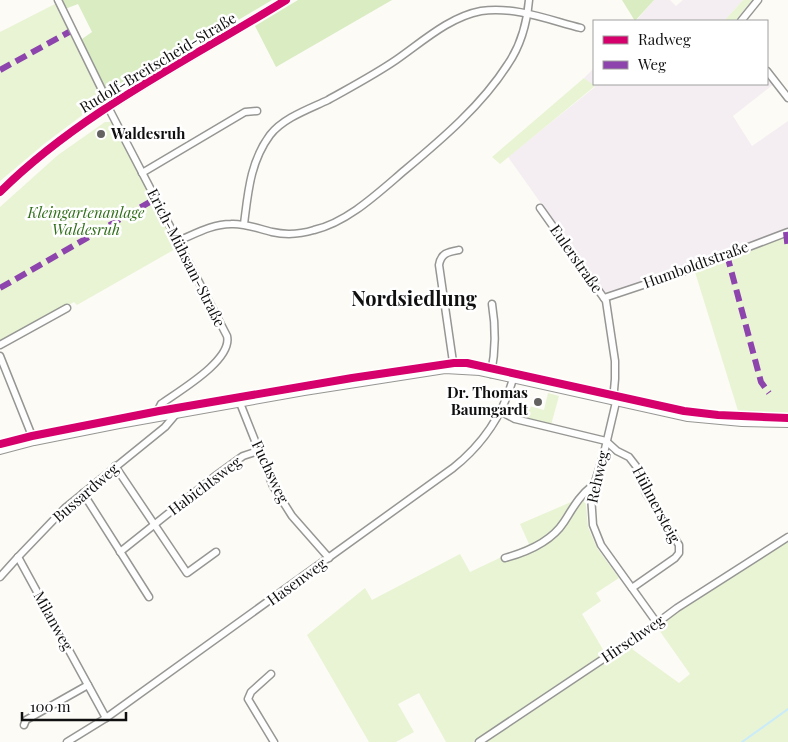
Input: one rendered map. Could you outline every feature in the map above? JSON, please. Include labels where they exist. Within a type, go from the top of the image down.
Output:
[{"type":"street","name":"Erich-Mühsam-Straße","points":[[58,0],[103,92],[108,107],[228,342],[222,355],[214,364],[161,404],[159,408],[160,416]]},
{"type":"street","name":"Rudolf-Breitscheid-Straße","points":[[0,192],[70,133],[108,107],[286,0]]},
{"type":"street","points":[[178,242],[211,227],[232,224],[244,224],[278,233],[305,232],[336,222],[367,201],[420,158],[480,99],[510,62],[519,44],[528,14],[529,0]]},
{"type":"street","points":[[742,20],[758,0]]},
{"type":"street","points":[[244,224],[252,170],[262,147],[271,133],[280,125],[362,82],[455,21],[475,13],[502,10],[528,14],[581,28]]},
{"type":"street","points":[[768,72],[788,98]]},
{"type":"street","points":[[142,173],[245,112],[257,111]]},
{"type":"street","name":"Eulerstraße","points":[[540,208],[604,298],[615,361],[614,402]]},
{"type":"street","name":"Humboldtstraße","points":[[604,298],[788,232]]},
{"type":"street","points":[[454,369],[439,265],[442,256],[447,252],[459,250]]},
{"type":"street","points":[[491,374],[496,343],[496,326],[492,304]]},
{"type":"street","points":[[0,345],[67,308]]},
{"type":"street","points":[[0,356],[34,441]]},
{"type":"street","points":[[0,450],[34,441],[160,416],[425,372],[454,369],[513,378],[688,417],[742,422],[788,423]]},
{"type":"street","name":"Hasenweg","points":[[67,742],[79,739],[464,460],[482,439],[500,411],[508,396],[513,378]]},
{"type":"street","name":"Fuchsweg","points":[[240,402],[273,486],[285,506],[329,558]]},
{"type":"street","name":"Rehweg","points":[[614,402],[604,453],[593,486],[590,503],[593,526],[601,544],[657,623]]},
{"type":"street","points":[[500,411],[515,418],[606,441]]},
{"type":"street","name":"Bussardweg","points":[[0,578],[66,508],[165,427],[176,414]]},
{"type":"street","name":"Hühnersteig","points":[[606,441],[617,451],[629,457],[636,466],[646,493],[679,545],[679,553],[675,558],[632,588]]},
{"type":"street","name":"Habichtsweg","points":[[120,552],[214,477],[243,456],[258,450]]},
{"type":"street","name":"Habichtsweg","points":[[115,466],[187,573],[216,552]]},
{"type":"street","points":[[505,558],[528,550],[549,538],[564,523],[583,493],[593,486]]},
{"type":"street","points":[[83,493],[149,597]]},
{"type":"street","name":"Hirschweg","points":[[479,742],[657,623],[676,608],[788,538]]},
{"type":"street","name":"Milanweg","points":[[18,557],[106,718]]},
{"type":"street","points":[[271,674],[251,692],[248,699],[274,742]]},
{"type":"street","points":[[24,725],[26,720],[88,686]]},
{"type":"shaded area","points":[[654,0],[670,0],[676,6],[683,0],[743,0],[725,20],[637,20]]},
{"type":"shaded area","points":[[593,69],[593,85],[768,85],[768,77],[774,84],[733,116],[752,146],[788,121],[788,228],[692,265],[608,294],[604,292],[508,157],[595,87],[584,78]]},
{"type":"green space","points":[[60,0],[272,0],[113,94],[98,76],[87,53],[82,39],[92,32],[78,4],[65,9]]},
{"type":"green space","points":[[298,0],[392,0],[276,67],[255,26]]},
{"type":"green space","points":[[622,0],[654,0],[636,20]]},
{"type":"green space","points":[[743,0],[752,0],[736,20],[725,20]]},
{"type":"green space","name":"Kleingartenanlage Waldesruh","points":[[55,4],[100,94],[101,101],[44,144],[0,181],[0,32]]},
{"type":"green space","points":[[584,78],[595,86],[500,164],[492,157]]},
{"type":"green space","name":"Kleingartenanlage Waldesruh","points":[[105,122],[112,122],[177,248],[77,305],[74,302],[0,344],[0,207],[58,155]]},
{"type":"green space","points":[[788,236],[788,414],[739,414],[695,272]]},
{"type":"green space","points":[[548,393],[559,396],[551,425],[526,419],[529,406],[544,410]]},
{"type":"green space","points":[[585,496],[588,527],[597,548],[619,578],[596,593],[601,601],[582,614],[605,653],[473,742],[446,742],[419,693],[398,704],[414,732],[396,742],[369,742],[307,635],[365,588],[372,600],[460,554],[470,572],[529,544],[520,524]]},
{"type":"green space","points":[[788,542],[788,742],[485,742],[633,642],[636,646],[632,649],[679,683],[690,674],[659,630],[657,631],[656,629],[698,596]]},
{"type":"waterway","points":[[742,742],[788,709]]},
{"type":"marked path","points":[[0,70],[69,32]]},
{"type":"marked path","points":[[0,288],[155,199]]},
{"type":"marked path","points":[[786,232],[788,250]]},
{"type":"marked path","points":[[727,255],[761,382],[769,393]]},
{"type":"cycle path","points":[[0,192],[32,163],[101,111],[286,0]]},
{"type":"cycle path","points":[[0,444],[159,411],[352,378],[454,363],[467,363],[684,411],[718,415],[788,418]]},
{"type":"place","name":"Waldesruh","points":[[101,134]]},
{"type":"place","name":"Dr. Thomas Baumgardt","points":[[538,402]]},
{"type":"district","name":"Nordsiedlung","points":[[414,299]]}]
